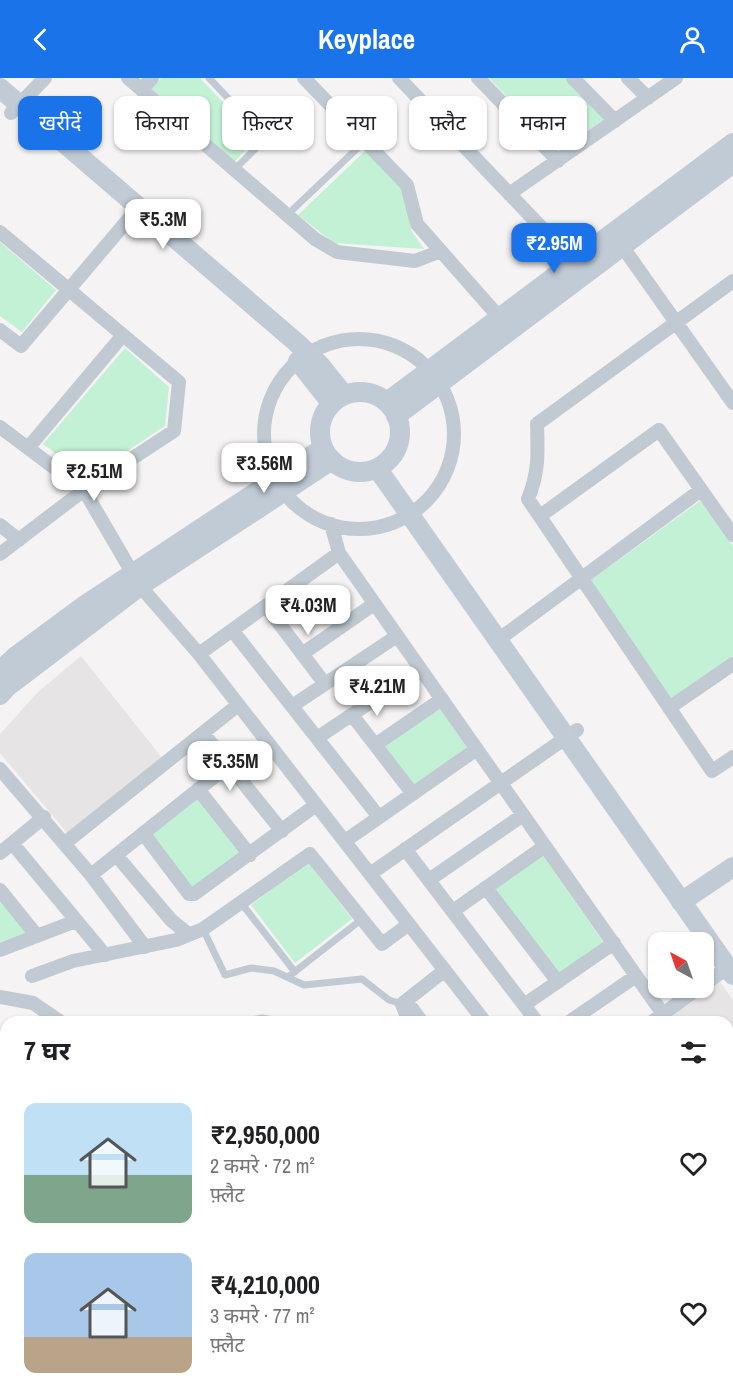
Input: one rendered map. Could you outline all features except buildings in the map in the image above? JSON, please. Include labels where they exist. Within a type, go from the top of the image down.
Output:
[{"type":"street","points":[[10,107],[45,78]]},
{"type":"street","points":[[128,78],[315,239],[337,252],[415,261],[441,250]]},
{"type":"street","points":[[142,90],[152,78]]},
{"type":"street","points":[[304,78],[326,101]]},
{"type":"street","points":[[399,78],[580,268]]},
{"type":"street","points":[[573,78],[615,121]]},
{"type":"street","points":[[628,78],[648,98]]},
{"type":"street","points":[[509,194],[676,78]]},
{"type":"street","points":[[480,79],[558,160]]},
{"type":"street","points":[[0,88],[10,107],[132,215],[303,357]]},
{"type":"street","points":[[10,107],[198,256],[303,357],[338,400]]},
{"type":"street","points":[[391,409],[580,268],[733,143]]},
{"type":"street","points":[[374,150],[407,185],[417,224],[500,317]]},
{"type":"street","points":[[435,376],[500,317],[580,268],[622,246],[733,163]]},
{"type":"street","points":[[0,330],[21,346],[132,215]]},
{"type":"street","points":[[0,232],[179,382],[174,431],[84,490],[0,554]]},
{"type":"street","points":[[622,246],[733,404]]},
{"type":"street","points":[[733,281],[537,424],[539,463],[537,478],[528,499],[712,771],[733,758]]},
{"type":"street","points":[[28,448],[123,335]]},
{"type":"street","points":[[350,339],[376,340],[411,353],[435,376],[450,406],[454,436],[449,463],[438,487],[415,510],[389,524],[367,529],[341,527],[312,517],[279,488],[264,443],[265,413],[274,389],[303,357],[329,343],[350,339]]},
{"type":"street","points":[[366,392],[391,409],[399,438],[382,464],[353,471],[328,454],[321,426],[338,400],[366,392]]},
{"type":"street","points":[[0,427],[84,490],[137,579],[199,654],[480,1016]]},
{"type":"street","points":[[540,516],[658,430],[733,535]]},
{"type":"street","points":[[0,671],[16,656],[279,488],[328,454]]},
{"type":"street","points":[[382,464],[687,898],[731,965],[714,977]]},
{"type":"street","points":[[503,636],[701,490]]},
{"type":"street","points":[[331,524],[339,553],[614,943],[636,976],[657,1016]]},
{"type":"street","points":[[0,525],[19,540]]},
{"type":"street","points":[[199,654],[339,553]]},
{"type":"street","points":[[0,695],[137,579]]},
{"type":"street","points":[[302,654],[374,604]]},
{"type":"street","points":[[266,606],[325,684]]},
{"type":"street","points":[[232,630],[379,817]]},
{"type":"street","points":[[292,706],[397,636]]},
{"type":"street","points":[[669,708],[733,664]]},
{"type":"street","points":[[317,738],[420,669]]},
{"type":"street","points":[[375,745],[442,699]]},
{"type":"street","points":[[65,843],[238,705]]},
{"type":"street","points":[[352,715],[413,794]]},
{"type":"street","points":[[203,733],[282,831]]},
{"type":"street","points":[[370,874],[571,734]]},
{"type":"street","points":[[345,841],[477,750]]},
{"type":"street","points":[[91,875],[229,765]]},
{"type":"street","points":[[0,769],[44,817],[145,947]]},
{"type":"street","points":[[198,789],[250,855]]},
{"type":"street","points":[[143,833],[189,894],[194,894],[316,805]]},
{"type":"street","points":[[429,880],[523,815]]},
{"type":"street","points":[[0,853],[44,817]]},
{"type":"street","points":[[12,843],[105,955]]},
{"type":"street","points":[[453,911],[545,846]]},
{"type":"street","points":[[405,849],[532,1016]]},
{"type":"street","points":[[32,976],[72,961],[176,940],[202,929],[242,904],[310,854],[382,944],[409,924]]},
{"type":"street","points":[[116,855],[171,921],[188,934]]},
{"type":"street","points":[[687,898],[733,867]]},
{"type":"street","points":[[486,888],[558,982]]},
{"type":"street","points":[[0,890],[37,936]]},
{"type":"street","points":[[0,950],[76,921]]},
{"type":"street","points":[[524,1005],[614,943]]},
{"type":"street","points":[[404,1002],[445,970]]},
{"type":"street","points":[[578,1016],[636,976]]},
{"type":"street","points":[[0,996],[33,1003],[52,1016]]},
{"type":"street","points":[[661,1016],[686,998]]},
{"type":"street","points":[[404,1002],[408,1016]]},
{"type":"street","points":[[404,1002],[417,1016]]},
{"type":"lane","points":[[209,78],[266,138],[234,170]]},
{"type":"lane","points":[[287,215],[356,150]]},
{"type":"lane","points":[[242,904],[295,972]]},
{"type":"lane","points":[[288,977],[362,919]]},
{"type":"lane","points":[[202,929],[225,975],[251,968],[274,971],[303,985],[362,979],[389,1000],[404,1002]]},
{"type":"shaded area","points":[[81,656],[163,759],[68,834],[0,753],[0,734],[38,692]]},
{"type":"shaded area","points":[[720,982],[733,1000],[733,1016],[672,1016],[698,998],[714,998],[714,986]]},
{"type":"green space","points":[[161,78],[200,78],[222,101],[222,150],[210,140],[210,96],[159,96],[151,89]]},
{"type":"green space","points":[[489,78],[565,78],[582,96],[506,96]]},
{"type":"green space","points":[[587,101],[604,119],[587,131]]},
{"type":"green space","points":[[222,150],[246,150],[235,161]]},
{"type":"green space","points":[[366,150],[404,190],[411,230],[424,249],[334,243],[298,215]]},
{"type":"green space","points":[[0,242],[56,290],[22,332],[0,316]]},
{"type":"green space","points":[[125,348],[169,387],[165,426],[88,477],[43,444]]},
{"type":"green space","points":[[700,501],[733,546],[733,656],[671,699],[591,580]]},
{"type":"green space","points":[[438,705],[470,750],[412,789],[379,745]]},
{"type":"green space","points":[[197,797],[243,855],[194,890],[149,834]]},
{"type":"green space","points":[[542,854],[604,943],[558,976],[493,889]]},
{"type":"green space","points":[[308,862],[352,919],[295,963],[251,905]]},
{"type":"green space","points":[[0,897],[29,932],[0,942]]}]
